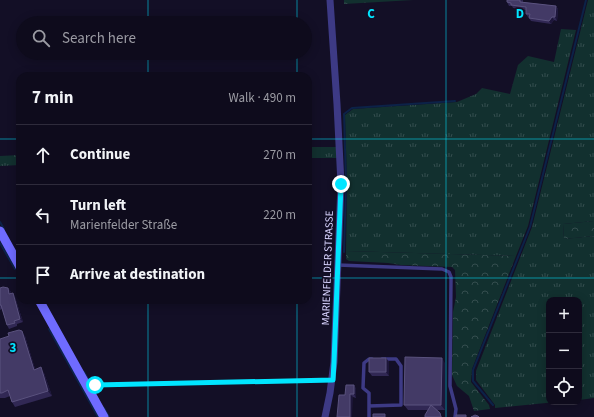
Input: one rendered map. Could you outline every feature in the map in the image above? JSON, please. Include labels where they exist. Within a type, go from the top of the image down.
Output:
[{"type":"main road","points":[[0,231],[16,260]]},
{"type":"main road","points":[[41,304],[104,417]]},
{"type":"street","name":"MARIENFELDER STRASSE","points":[[324,417],[333,380],[341,184],[330,0]]},
{"type":"lane","points":[[338,265],[442,269],[449,272],[451,277],[450,386],[456,409],[455,417]]},
{"type":"lane","points":[[369,406],[401,405],[401,366],[396,359],[369,359],[364,363],[363,388],[369,393],[369,406],[369,417]]},
{"type":"lane","points":[[88,388],[95,385],[333,380]]},
{"type":"green space","points":[[344,0],[413,0],[344,4]]},
{"type":"green space","points":[[588,0],[594,0],[594,221],[563,224],[564,239],[594,236],[594,398],[582,400],[582,297],[546,297],[546,403],[495,408],[495,405],[476,380],[476,371],[532,227]]},
{"type":"green space","points":[[561,29],[576,30],[528,226],[516,256],[346,251],[347,184],[345,115],[353,109],[457,102],[476,94],[482,88],[510,94],[518,65],[528,56],[554,62]]},
{"type":"green space","points":[[312,147],[336,147],[337,158],[312,158]]},
{"type":"green space","points":[[16,155],[16,165],[0,166],[0,156]]},
{"type":"green space","points":[[594,221],[594,236],[564,239],[563,224]]},
{"type":"green space","points":[[346,251],[516,256],[472,369],[471,382],[489,405],[490,409],[474,411],[469,396],[457,386],[452,375],[453,312],[456,297],[455,270],[452,267],[349,261],[346,259]]},
{"type":"building","points":[[507,0],[520,0],[520,2],[556,6],[555,17],[552,17],[549,21],[529,18],[530,14],[526,14],[526,7],[511,5],[511,3],[507,2]]},
{"type":"building","points":[[0,288],[8,288],[9,294],[13,293],[20,319],[14,321],[15,323],[7,325],[0,305]]},
{"type":"building","points":[[19,330],[22,331],[34,370],[41,367],[48,391],[12,402],[8,390],[0,393],[0,339],[9,336],[8,333]]},
{"type":"building","points":[[405,357],[442,358],[441,405],[404,405]]},
{"type":"building","points":[[369,358],[386,358],[386,372],[369,372]]},
{"type":"building","points":[[346,385],[354,385],[354,394],[350,394],[350,417],[337,417],[339,395],[345,395]]},
{"type":"building","points":[[431,405],[440,413],[441,417],[425,417]]},
{"type":"building","points":[[373,414],[385,414],[385,417],[373,417]]},
{"type":"building","points":[[456,415],[466,415],[466,417],[456,417]]},
{"type":"waterway","points":[[493,405],[473,381],[473,370],[530,227],[586,0]]},
{"type":"waterway","points":[[344,252],[346,184],[344,114],[352,108],[455,101]]},
{"type":"waterway","points":[[0,222],[4,229]]},
{"type":"waterway","points":[[0,243],[15,269]]},
{"type":"waterway","points":[[49,329],[98,417]]},
{"type":"waterway","points":[[84,372],[90,382]]},
{"type":"waterway","points":[[104,408],[109,417]]},
{"type":"route","points":[[95,385],[333,380],[341,184]]}]
